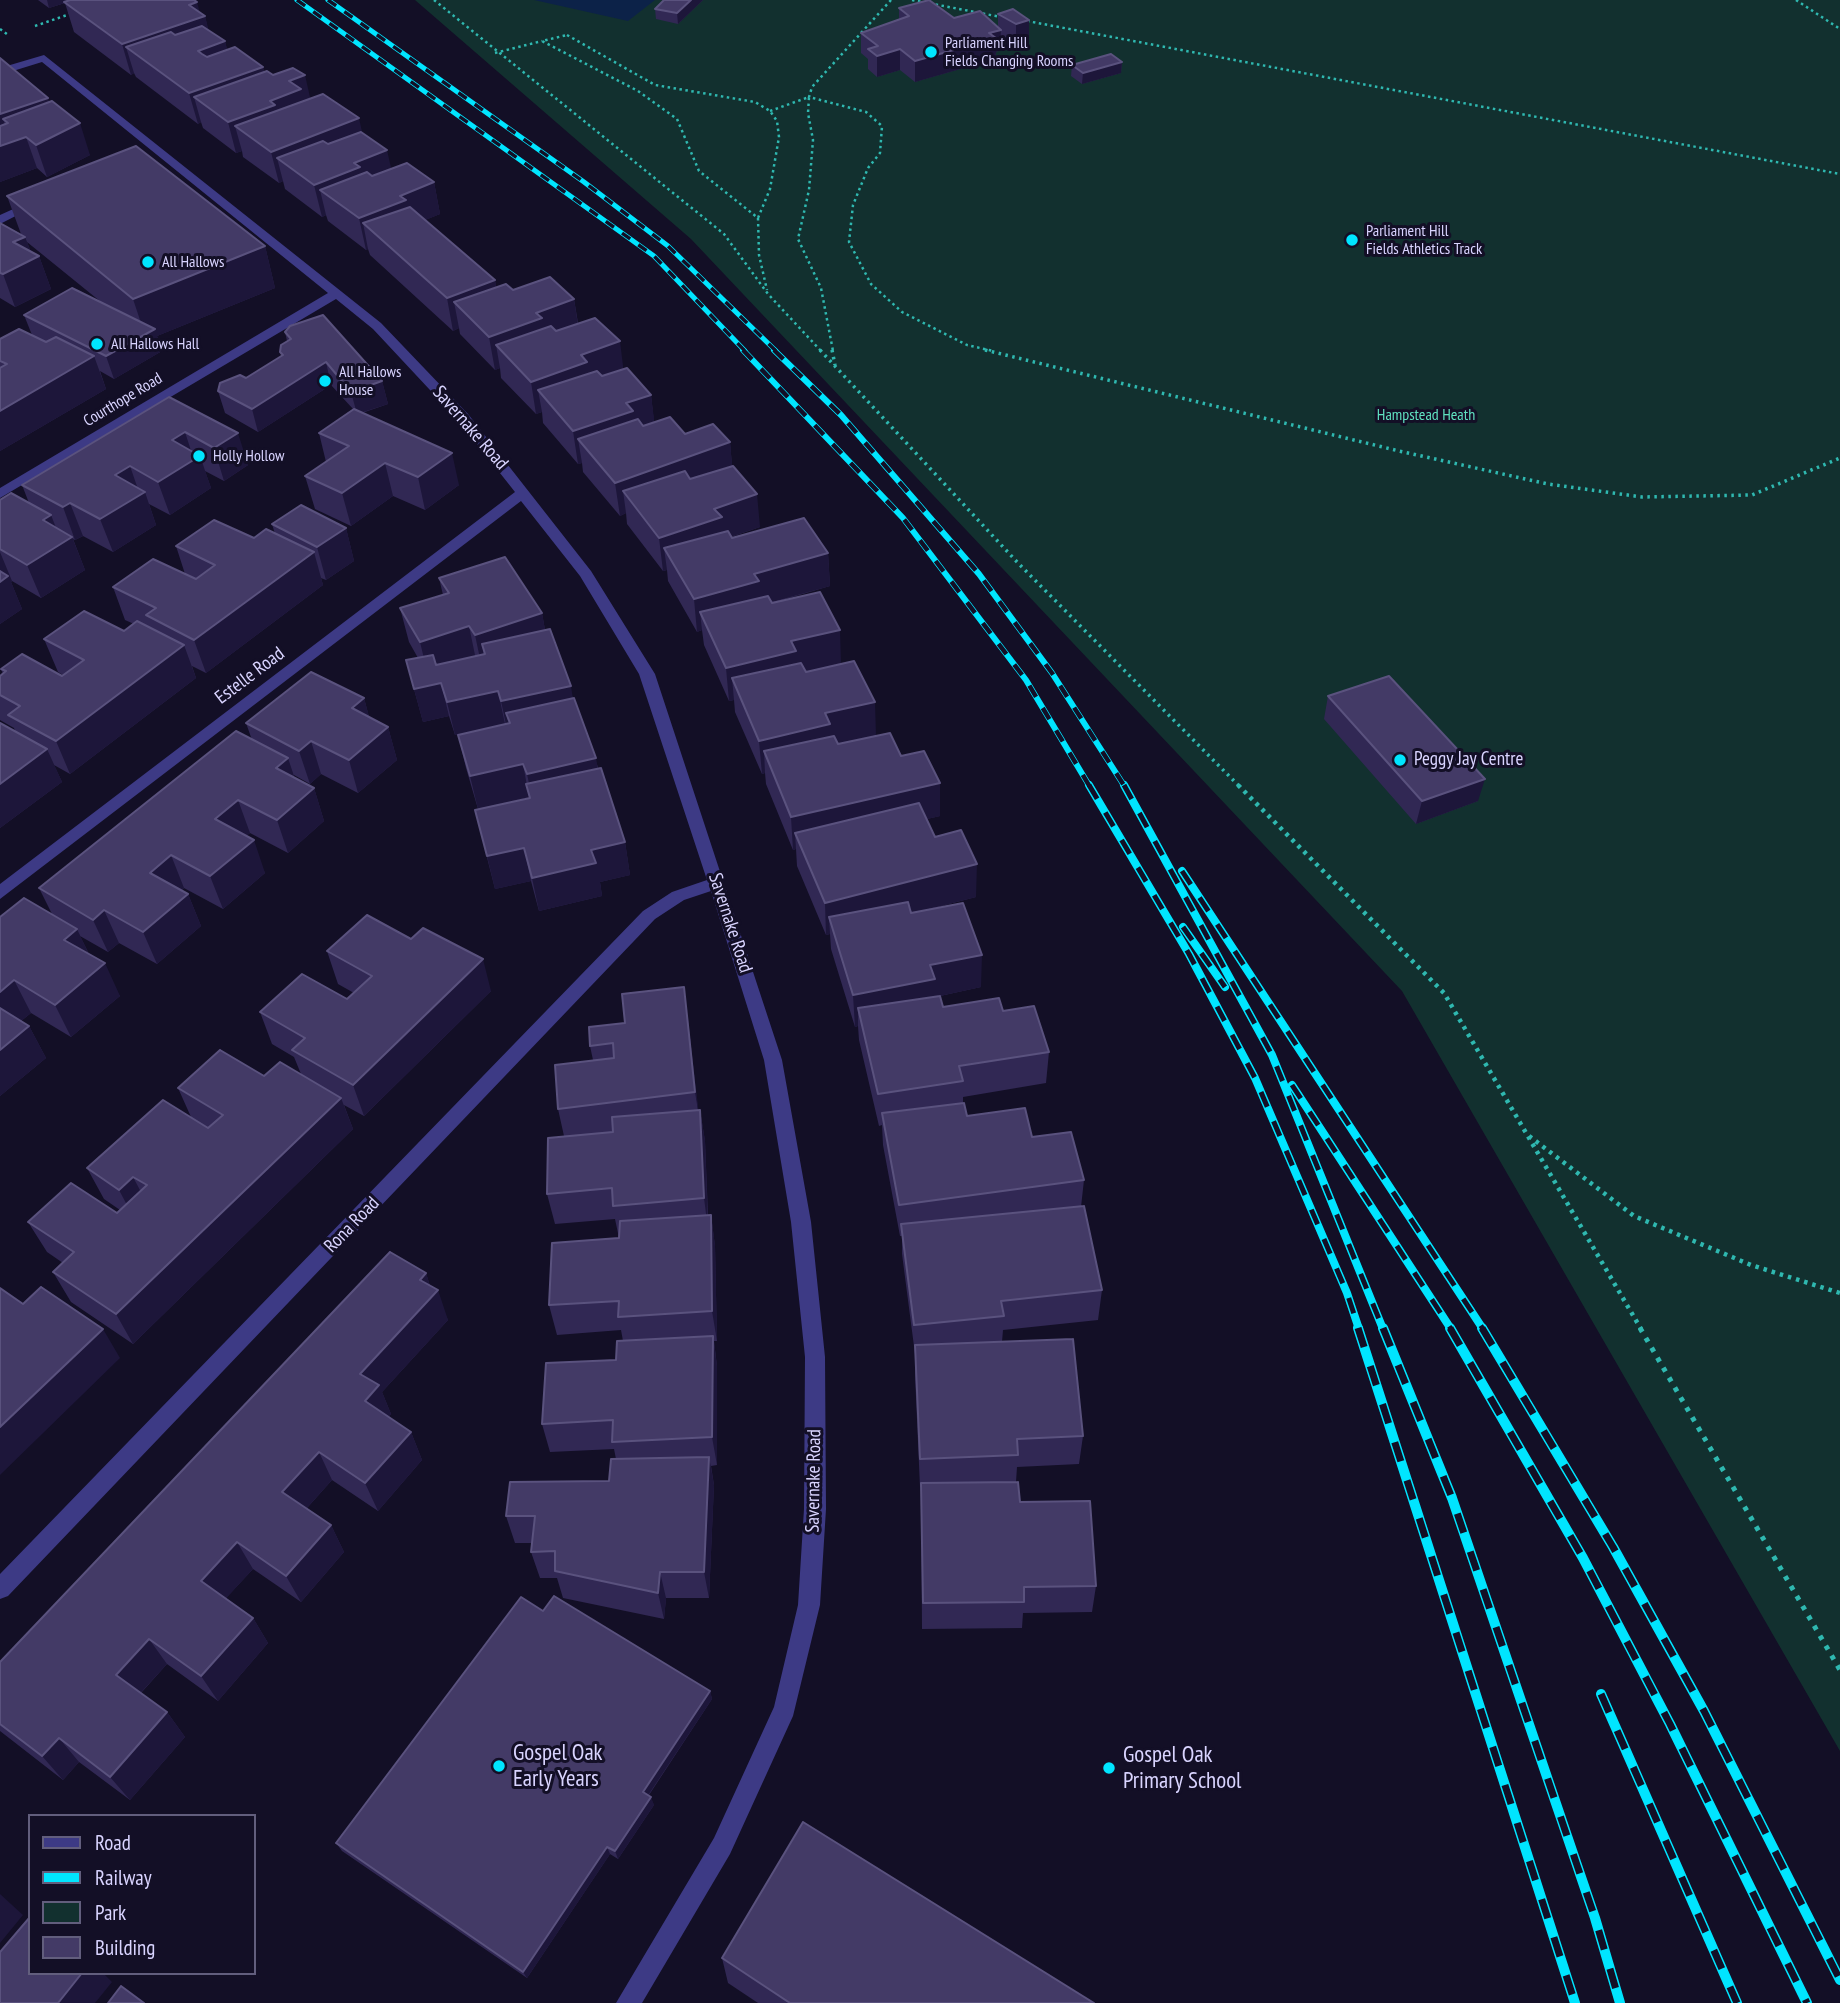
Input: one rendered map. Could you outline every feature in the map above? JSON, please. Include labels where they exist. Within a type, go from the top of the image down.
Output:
[{"type":"street","name":"Savernake Road","points":[[0,72],[44,58],[147,149],[377,326],[436,388],[524,492],[586,574],[647,674],[717,883],[773,1060],[800,1222],[815,1357],[815,1509],[809,1605],[785,1708],[722,1846],[628,2003]]},
{"type":"street","points":[[0,220],[47,197]]},
{"type":"street","name":"Courthope Road","points":[[0,494],[337,293]]},
{"type":"street","name":"Estelle Road","points":[[0,892],[524,492]]},
{"type":"street","name":"Rona Road","points":[[0,1588],[649,915],[678,896],[717,883]]},
{"type":"path","points":[[434,0],[495,53],[724,234],[768,294],[1017,563],[1444,993],[1840,1670]]},
{"type":"path","points":[[835,367],[821,288],[798,239],[808,190],[813,141],[808,113],[809,97],[813,87],[891,0]]},
{"type":"path","points":[[912,0],[1008,18]]},
{"type":"path","points":[[1796,0],[1840,29]]},
{"type":"path","points":[[42,24],[82,10]]},
{"type":"path","points":[[1021,20],[1840,174]]},
{"type":"path","points":[[0,29],[8,35]]},
{"type":"path","points":[[495,53],[567,35],[655,85],[755,102],[770,111],[777,121],[779,137],[771,189],[758,218],[759,255],[768,294]]},
{"type":"path","points":[[542,41],[638,91],[677,119],[699,171],[758,218]]},
{"type":"path","points":[[770,111],[809,97],[866,112],[882,126],[880,153],[868,168],[853,205],[849,243],[871,284],[902,312],[967,345],[1412,454],[1548,484],[1642,497],[1752,495],[1840,458]]},
{"type":"path","points":[[1526,1133],[1634,1216],[1751,1265],[1840,1293]]},
{"type":"green space","name":"Hampstead Heath","points":[[415,0],[1840,0],[1840,1751],[1402,991],[691,239]]},
{"type":"water","points":[[534,0],[655,0],[628,21]]},
{"type":"building","points":[[194,0],[197,2],[189,5],[205,16],[122,44],[64,2]]},
{"type":"building","points":[[664,0],[691,0],[677,13],[655,9]]},
{"type":"building","points":[[929,0],[954,18],[980,11],[1001,30],[989,33],[996,38],[915,61],[900,49],[877,56],[868,49],[878,46],[861,33],[909,16],[899,8]]},
{"type":"building","points":[[1013,9],[1029,20],[1016,24],[998,14]]},
{"type":"building","points":[[202,26],[225,41],[198,51],[202,54],[207,57],[235,47],[263,67],[189,93],[126,47],[171,32],[175,35]]},
{"type":"building","points":[[1111,54],[1122,62],[1083,73],[1072,65]]},
{"type":"building","points":[[0,58],[48,98],[0,114]]},
{"type":"building","points":[[293,68],[305,75],[289,81],[301,89],[270,101],[275,105],[228,122],[194,97],[267,71],[273,75]]},
{"type":"building","points":[[323,94],[359,118],[271,152],[235,126]]},
{"type":"building","points":[[52,101],[80,123],[36,145],[26,137],[0,146],[0,126],[8,123],[3,119]]},
{"type":"building","points":[[361,132],[387,150],[354,163],[360,167],[314,185],[277,158],[323,141],[328,144]]},
{"type":"building","points":[[136,146],[265,246],[133,299],[7,196]]},
{"type":"building","points":[[407,163],[434,182],[400,196],[406,200],[359,218],[320,190],[367,172],[372,176]]},
{"type":"building","points":[[410,207],[495,280],[447,298],[363,223]]},
{"type":"building","points":[[0,223],[25,237],[13,242],[39,256],[3,274],[0,273]]},
{"type":"building","points":[[550,277],[574,299],[536,313],[542,318],[489,337],[454,302],[506,284],[513,290]]},
{"type":"building","points":[[72,288],[155,329],[106,356],[24,315]]},
{"type":"building","points":[[323,315],[382,381],[351,392],[326,362],[252,409],[218,391],[220,383],[240,375],[246,378],[283,355],[280,352],[281,345],[291,339],[285,332],[290,326]]},
{"type":"building","points":[[595,318],[620,341],[581,355],[587,362],[531,382],[496,345],[551,326],[556,331]]},
{"type":"building","points":[[19,329],[46,342],[56,337],[94,356],[0,411],[0,368],[7,364],[0,361],[0,339]]},
{"type":"building","points":[[627,368],[651,395],[626,403],[633,411],[573,431],[538,390],[597,371],[602,376]]},
{"type":"building","points":[[169,397],[238,433],[214,448],[185,432],[172,440],[200,456],[158,482],[130,466],[115,475],[145,492],[100,519],[70,503],[63,507],[22,485]]},
{"type":"building","points":[[354,409],[452,453],[418,477],[385,463],[342,493],[305,476],[349,446],[319,433]]},
{"type":"building","points":[[670,417],[685,434],[713,424],[730,442],[615,483],[578,439],[638,419],[643,426]]},
{"type":"building","points":[[733,466],[757,494],[714,509],[722,517],[659,538],[623,491],[685,471],[690,479]]},
{"type":"building","points":[[11,493],[51,515],[43,520],[72,537],[27,565],[0,549],[0,500]]},
{"type":"building","points":[[301,505],[346,528],[317,547],[272,524]]},
{"type":"building","points":[[804,518],[828,553],[754,574],[759,581],[694,599],[664,548],[728,531],[732,538]]},
{"type":"building","points":[[214,520],[254,538],[266,529],[314,552],[194,640],[146,615],[156,608],[113,587],[153,559],[196,579],[215,565],[176,546]]},
{"type":"building","points":[[505,557],[542,613],[475,635],[469,626],[420,642],[400,608],[449,593],[439,578]]},
{"type":"building","points":[[0,571],[8,576],[0,582]]},
{"type":"building","points":[[820,592],[840,630],[791,641],[796,651],[726,668],[700,612],[768,596],[772,603]]},
{"type":"building","points":[[84,611],[124,631],[137,621],[184,645],[56,741],[8,715],[20,706],[0,695],[0,676],[6,671],[1,669],[22,654],[62,676],[84,660],[44,639]]},
{"type":"building","points":[[550,629],[571,686],[501,701],[498,691],[447,702],[441,683],[414,689],[406,660],[433,655],[436,665],[485,654],[482,644]]},
{"type":"building","points":[[854,661],[875,702],[825,713],[830,724],[759,741],[732,678],[801,663],[806,672]]},
{"type":"building","points":[[311,672],[364,698],[352,708],[388,727],[349,760],[311,741],[299,751],[246,723]]},
{"type":"building","points":[[1389,676],[1485,779],[1422,801],[1328,696]]},
{"type":"building","points":[[574,698],[596,758],[527,774],[523,764],[470,776],[458,735],[510,723],[506,713]]},
{"type":"building","points":[[0,723],[47,749],[0,784]]},
{"type":"building","points":[[236,731],[288,758],[276,768],[314,788],[277,820],[238,800],[215,819],[254,840],[210,876],[171,855],[150,873],[188,894],[143,932],[104,910],[93,920],[39,888]]},
{"type":"building","points":[[890,733],[901,756],[924,751],[940,783],[791,817],[764,751],[834,736],[838,744]]},
{"type":"building","points":[[601,768],[625,842],[591,850],[596,863],[532,878],[524,848],[487,856],[475,810],[530,798],[526,784]]},
{"type":"building","points":[[919,803],[935,837],[961,830],[977,864],[825,903],[795,833]]},
{"type":"building","points":[[24,898],[77,929],[64,940],[105,963],[55,1005],[14,980],[0,992],[0,917]]},
{"type":"building","points":[[908,902],[911,913],[963,903],[982,955],[930,965],[935,979],[853,995],[829,917]]},
{"type":"building","points":[[367,915],[411,939],[423,928],[483,959],[353,1085],[292,1050],[305,1038],[260,1012],[302,974],[347,999],[372,976],[327,951]]},
{"type":"building","points":[[684,987],[695,1092],[558,1109],[555,1065],[614,1058],[613,1043],[590,1046],[589,1027],[625,1023],[622,994]]},
{"type":"building","points":[[940,996],[943,1007],[999,998],[1003,1011],[1034,1006],[1049,1052],[959,1066],[963,1081],[878,1094],[858,1008]]},
{"type":"building","points":[[0,1008],[29,1026],[0,1050]]},
{"type":"building","points":[[220,1050],[264,1076],[280,1062],[341,1098],[116,1314],[53,1272],[74,1252],[28,1222],[71,1183],[117,1213],[147,1185],[133,1177],[119,1190],[87,1168],[163,1100],[208,1128],[223,1115],[178,1088]]},
{"type":"building","points":[[964,1103],[967,1116],[1025,1108],[1032,1137],[1071,1132],[1084,1180],[899,1205],[882,1113]]},
{"type":"building","points":[[700,1110],[704,1198],[613,1206],[612,1188],[547,1194],[548,1138],[613,1132],[612,1117]]},
{"type":"building","points":[[1084,1206],[1102,1290],[1001,1301],[1004,1316],[914,1325],[901,1224]]},
{"type":"building","points":[[711,1215],[712,1311],[618,1317],[619,1301],[549,1305],[552,1243],[619,1238],[620,1221]]},
{"type":"building","points":[[390,1252],[426,1273],[420,1280],[438,1290],[360,1374],[379,1385],[365,1401],[411,1432],[365,1483],[319,1452],[282,1492],[331,1525],[286,1576],[237,1542],[201,1581],[253,1618],[201,1676],[149,1639],[116,1675],[167,1712],[110,1777],[59,1738],[42,1756],[0,1724],[0,1662]]},
{"type":"building","points":[[41,1287],[103,1329],[0,1427],[0,1288],[23,1304]]},
{"type":"building","points":[[713,1336],[712,1437],[612,1442],[613,1420],[542,1424],[546,1363],[616,1360],[617,1341]]},
{"type":"building","points":[[1073,1339],[1083,1436],[1017,1439],[1018,1455],[920,1459],[915,1345]]},
{"type":"building","points":[[709,1457],[704,1572],[660,1572],[658,1593],[555,1571],[555,1551],[531,1552],[535,1516],[506,1516],[510,1482],[609,1481],[611,1459]]},
{"type":"building","points":[[1018,1482],[1020,1502],[1090,1501],[1096,1586],[1024,1587],[1024,1602],[923,1603],[921,1483]]},
{"type":"building","points":[[554,1596],[710,1691],[643,1792],[651,1797],[615,1851],[607,1847],[523,1972],[336,1843],[521,1597],[543,1611]]},
{"type":"building","points":[[803,1822],[1094,2003],[790,2003],[722,1958]]},
{"type":"building","points":[[28,1919],[28,1975],[80,1975],[58,2003],[0,2003],[0,1952]]},
{"type":"building","points":[[121,1986],[144,2003],[108,2003]]},
{"type":"railway","points":[[297,0],[654,256],[745,351]]},
{"type":"railway","points":[[328,0],[584,182],[668,246],[776,351]]},
{"type":"railway","points":[[743,350],[903,518],[1026,680],[1090,787]]},
{"type":"railway","points":[[774,350],[841,415],[979,574],[1052,673],[1125,787]]},
{"type":"railway","points":[[1089,785],[1189,954],[1255,1078],[1347,1293],[1359,1329]]},
{"type":"railway","points":[[1124,785],[1272,1055],[1383,1329]]},
{"type":"railway","points":[[1182,871],[1483,1329]]},
{"type":"railway","points":[[1183,927],[1225,987]]},
{"type":"railway","points":[[1292,1085],[1451,1329]]},
{"type":"railway","points":[[1358,1328],[1575,2003]]},
{"type":"railway","points":[[1383,1328],[1452,1498],[1595,1918],[1620,2003]]},
{"type":"railway","points":[[1450,1328],[1583,1558],[1670,1724],[1807,2003]]},
{"type":"railway","points":[[1482,1328],[1613,1547],[1704,1711],[1840,1980]]},
{"type":"railway","points":[[1601,1694],[1737,2003]]},
{"type":"place","name":"Parliament Hill Fields Changing Rooms","points":[[931,52]]},
{"type":"place","name":"Parliament Hill Fields Athletics Track","points":[[1352,240]]},
{"type":"place","name":"All Hallows","points":[[148,262]]},
{"type":"place","name":"All Hallows Hall","points":[[97,344]]},
{"type":"place","name":"All Hallows House","points":[[325,381]]},
{"type":"place","name":"Holly Hollow","points":[[199,456]]},
{"type":"place","name":"Peggy Jay Centre","points":[[1400,760]]},
{"type":"place","name":"Gospel Oak Early Years","points":[[499,1766]]},
{"type":"place","name":"Gospel Oak Primary School","points":[[1109,1768]]}]
